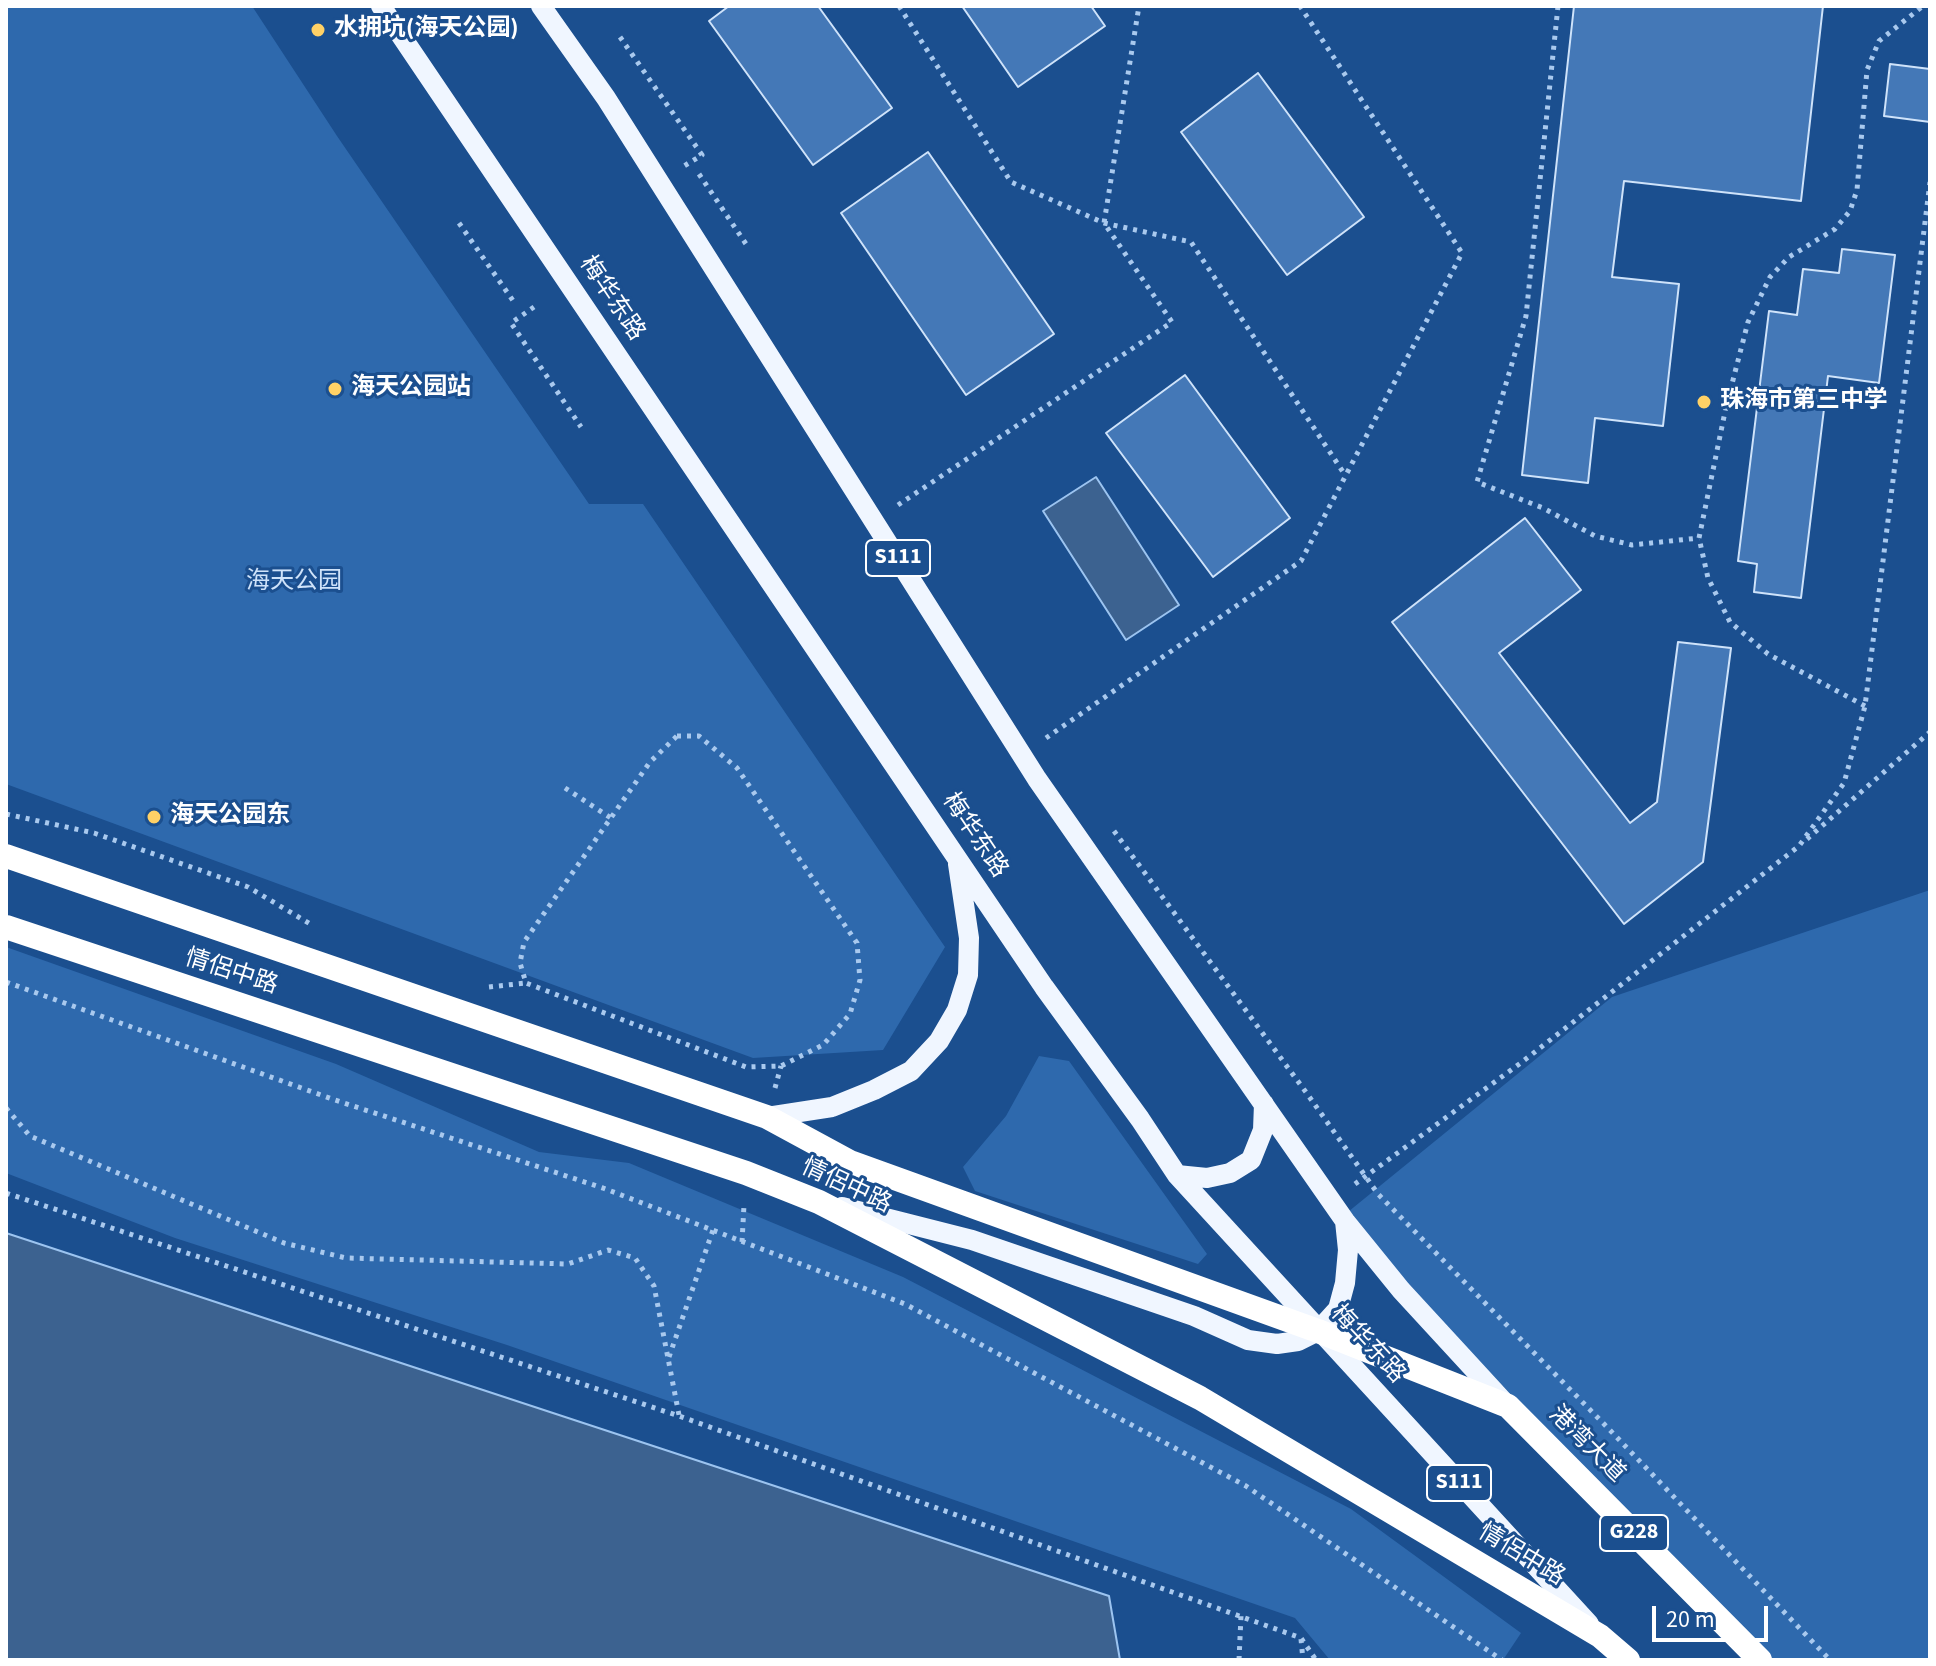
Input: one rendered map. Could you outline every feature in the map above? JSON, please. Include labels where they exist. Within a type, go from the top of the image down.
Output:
[{"type":"highway","name":"情侶中路","points":[[6,856],[767,1117],[850,1162],[1318,1331],[1508,1406]]},
{"type":"highway","name":"情侶中路","points":[[6,927],[746,1173],[819,1202],[1200,1398],[1600,1636]]},
{"type":"highway","name":"港湾大道","points":[[1508,1406],[1760,1660]]},
{"type":"highway","points":[[1600,1636],[1628,1660]]},
{"type":"main road","name":"梅华东路","points":[[381,6],[956,856],[1177,1175],[1600,1636]]},
{"type":"main road","name":"S111","points":[[541,6],[606,98],[1022,754],[1345,1221],[1401,1290],[1508,1406]]},
{"type":"main road","points":[[767,1117],[832,1107],[874,1090],[911,1071],[939,1041],[957,1010],[968,975],[969,938],[956,856]]},
{"type":"main road","points":[[1177,1175],[1218,1176],[1230,1173],[1251,1160],[1263,1130],[1264,1104]]},
{"type":"main road","points":[[819,1202],[972,1240],[1194,1316],[1248,1340],[1277,1344],[1298,1341],[1318,1331],[1338,1309],[1345,1283],[1348,1250],[1345,1221]]},
{"type":"path","points":[[899,6],[1011,182],[1104,223],[1191,242],[1345,476]]},
{"type":"path","points":[[874,521],[1172,322],[1104,223],[1139,6]]},
{"type":"path","points":[[1022,754],[1301,561],[1462,253],[1300,6]]},
{"type":"path","points":[[1558,6],[1526,316],[1477,482],[1543,508],[1595,536],[1632,545],[1699,538]]},
{"type":"path","points":[[1865,706],[1768,654],[1730,622],[1708,578],[1699,538],[1748,322],[1770,277],[1789,257],[1835,229],[1850,211],[1857,190],[1867,70],[1879,41],[1923,6]]},
{"type":"path","points":[[620,37],[702,155],[680,169]]},
{"type":"path","points":[[699,174],[748,247]]},
{"type":"path","points":[[1799,846],[1844,783],[1865,706],[1930,182]]},
{"type":"path","points":[[459,223],[516,305]]},
{"type":"path","points":[[534,307],[511,323],[581,427]]},
{"type":"path","points":[[1333,1203],[1365,1176],[1522,1062],[1799,846],[1930,732]]},
{"type":"path","points":[[487,987],[526,983],[746,1067],[781,1066],[823,1045],[850,1014],[860,980],[857,943],[737,768],[699,736],[677,736],[650,762],[524,942],[520,963],[526,983]]},
{"type":"path","points":[[565,788],[611,818]]},
{"type":"path","points":[[6,814],[94,833],[248,887],[321,931]]},
{"type":"path","points":[[1111,828],[1378,1194],[1830,1660]]},
{"type":"path","points":[[6,982],[335,1100],[603,1188],[905,1304],[1246,1486],[1502,1660]]},
{"type":"path","points":[[6,1108],[30,1136],[284,1243],[346,1258],[568,1264],[608,1250],[635,1258],[654,1286],[679,1416]]},
{"type":"path","points":[[6,1193],[679,1416],[1241,1616],[1301,1638],[1316,1660]]},
{"type":"path","points":[[668,1359],[713,1230]]},
{"type":"path","points":[[1239,1660],[1241,1616]]},
{"type":"path","points":[[1301,1638],[1303,1660]]},
{"type":"green space","name":"海天公园","points":[[6,6],[252,6],[337,136],[589,504],[643,504],[945,947],[883,1050],[753,1058],[6,784]]},
{"type":"green space","points":[[1930,890],[1930,1660],[1761,1660],[1343,1216],[1612,997]]},
{"type":"green space","points":[[6,947],[336,1064],[539,1152],[629,1163],[903,1277],[1351,1509],[1521,1633],[1503,1660],[1330,1660],[1295,1618],[507,1345],[175,1238],[6,1173]]},
{"type":"green space","points":[[1039,1056],[1069,1061],[1207,1254],[1198,1264],[975,1191],[963,1167],[1006,1116]]},
{"type":"shaded area","points":[[1096,477],[1179,605],[1126,640],[1043,511]]},
{"type":"shaded area","points":[[6,1233],[1109,1596],[1120,1660],[6,1660]]},
{"type":"building","points":[[729,6],[818,6],[892,108],[813,165],[709,21]]},
{"type":"building","points":[[962,6],[1091,6],[1105,26],[1018,87]]},
{"type":"building","points":[[1574,6],[1823,6],[1801,201],[1624,181],[1612,277],[1679,284],[1663,426],[1595,418],[1588,483],[1522,475]]},
{"type":"building","points":[[1890,64],[1930,69],[1930,122],[1884,116]]},
{"type":"building","points":[[1258,73],[1364,217],[1287,275],[1181,132]]},
{"type":"building","points":[[928,152],[1054,334],[966,395],[841,213]]},
{"type":"building","points":[[1842,249],[1895,255],[1879,383],[1828,376],[1801,598],[1754,592],[1757,564],[1738,561],[1769,311],[1797,315],[1803,269],[1839,273]]},
{"type":"building","points":[[1185,375],[1290,518],[1213,577],[1106,433]]},
{"type":"building","points":[[1525,518],[1581,590],[1499,653],[1630,823],[1657,802],[1678,642],[1731,648],[1703,862],[1624,924],[1392,622]]},
{"type":"place","name":"水拥坑(海天公园)","points":[[318,30]]},
{"type":"place","name":"海天公园站","points":[[335,389]]},
{"type":"place","name":"珠海市第三中学","points":[[1704,402]]},
{"type":"place","name":"海天公园东","points":[[154,817]]}]
